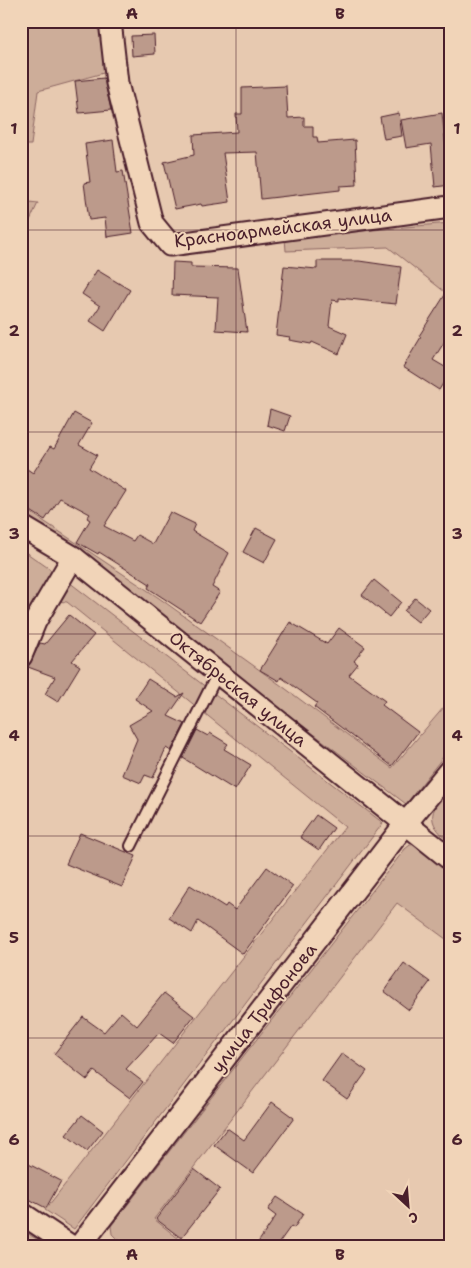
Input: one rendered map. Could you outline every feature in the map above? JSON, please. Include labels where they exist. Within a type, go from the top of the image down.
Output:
[{"type":"street","name":"Красноармейская улица","points":[[110,21],[118,83],[152,223],[170,245],[450,208]]},
{"type":"street","name":"Октябрьская улица","points":[[21,526],[73,557],[450,858]]},
{"type":"street","points":[[21,656],[35,622],[73,557]]},
{"type":"street","name":"улица Трифонова","points":[[80,1246],[406,824],[450,770]]},
{"type":"street","points":[[21,1213],[80,1246]]},
{"type":"lane","points":[[131,846],[218,673]]},
{"type":"shaded area","points":[[21,21],[102,21],[107,72],[38,91],[31,145],[21,145]]},
{"type":"shaded area","points":[[21,201],[38,203],[21,240]]},
{"type":"shaded area","points":[[450,223],[450,296],[388,247],[286,251],[285,238]]},
{"type":"shaded area","points":[[21,506],[159,598],[392,768],[450,700],[450,748],[406,804],[182,634],[21,519]]},
{"type":"shaded area","points":[[21,549],[57,574],[21,637]]},
{"type":"shaded area","points":[[69,582],[383,823],[74,1229],[45,1210],[345,827],[67,602],[54,601]]},
{"type":"shaded area","points":[[450,786],[450,842],[436,827],[433,815],[438,802]]},
{"type":"shaded area","points":[[416,844],[450,871],[450,942],[397,903],[154,1219],[189,1247],[125,1247],[112,1234],[111,1226],[405,849],[410,845]]},
{"type":"shaded area","points":[[27,1233],[49,1247],[21,1247],[21,1241]]},
{"type":"building","points":[[154,35],[155,54],[132,56],[131,36]]},
{"type":"building","points":[[104,78],[111,110],[79,113],[75,81]]},
{"type":"building","points":[[286,86],[288,118],[304,117],[304,126],[313,126],[313,137],[317,137],[318,143],[355,140],[357,185],[340,186],[340,190],[261,199],[257,152],[223,153],[230,202],[202,206],[201,204],[175,209],[164,162],[194,155],[193,135],[237,132],[236,114],[242,114],[242,88]]},
{"type":"building","points":[[399,113],[402,136],[384,139],[380,117]]},
{"type":"building","points":[[442,113],[450,185],[435,187],[431,144],[406,148],[401,120]]},
{"type":"building","points":[[113,140],[117,172],[123,171],[133,233],[107,237],[105,218],[89,220],[84,183],[90,182],[85,144]]},
{"type":"building","points":[[317,261],[359,261],[401,267],[396,304],[339,298],[339,301],[332,300],[329,326],[347,334],[339,354],[312,342],[311,344],[289,340],[290,337],[276,335],[284,266],[317,269]]},
{"type":"building","points":[[173,262],[191,263],[191,267],[238,268],[247,332],[216,330],[218,297],[172,295]]},
{"type":"building","points":[[97,270],[130,290],[105,331],[90,321],[100,306],[82,294]]},
{"type":"building","points":[[450,287],[450,333],[433,360],[450,370],[439,390],[403,367],[421,337],[419,336]]},
{"type":"building","points":[[270,409],[290,416],[285,431],[267,425]]},
{"type":"building","points":[[74,413],[92,423],[79,445],[97,455],[89,468],[126,491],[104,526],[133,541],[137,535],[153,544],[170,512],[195,524],[192,531],[229,553],[212,587],[220,592],[200,622],[148,588],[150,584],[99,552],[98,554],[77,542],[90,520],[87,518],[90,514],[60,498],[45,520],[21,505],[21,465],[33,473],[50,447],[54,449]]},
{"type":"building","points":[[256,528],[277,539],[264,563],[243,552]]},
{"type":"building","points":[[374,580],[401,602],[389,617],[362,595]]},
{"type":"building","points":[[415,598],[429,609],[418,622],[404,611]]},
{"type":"building","points":[[69,615],[94,635],[72,661],[80,666],[58,702],[45,694],[55,677],[28,667],[40,643],[45,644]]},
{"type":"building","points":[[290,622],[327,644],[339,628],[365,647],[354,661],[358,664],[349,675],[385,701],[382,705],[418,732],[392,766],[314,707],[317,703],[281,677],[279,681],[260,670]]},
{"type":"building","points":[[148,679],[177,697],[184,693],[168,716],[185,724],[171,751],[166,748],[153,778],[145,775],[141,783],[122,775],[137,739],[129,725],[153,711],[135,699]]},
{"type":"building","points":[[197,730],[208,736],[210,733],[228,744],[224,749],[251,765],[235,790],[183,758]]},
{"type":"building","points":[[316,815],[334,828],[319,850],[300,837]]},
{"type":"building","points":[[80,833],[136,856],[122,887],[66,864]]},
{"type":"building","points":[[267,867],[293,886],[243,954],[198,921],[192,933],[169,918],[190,885],[225,907],[227,904],[235,910]]},
{"type":"building","points":[[404,963],[430,982],[409,1010],[384,991]]},
{"type":"building","points":[[164,993],[194,1016],[173,1043],[159,1033],[126,1069],[143,1082],[130,1098],[94,1071],[87,1080],[54,1054],[83,1017],[104,1032],[121,1012],[137,1026]]},
{"type":"building","points":[[342,1053],[367,1071],[347,1099],[322,1081]]},
{"type":"building","points":[[272,1102],[294,1118],[253,1173],[214,1145],[227,1128],[244,1140]]},
{"type":"building","points":[[82,1115],[103,1131],[87,1151],[66,1135]]},
{"type":"building","points":[[21,1160],[61,1181],[46,1208],[21,1195]]},
{"type":"building","points":[[194,1169],[220,1189],[181,1238],[156,1219]]},
{"type":"building","points":[[277,1197],[303,1214],[294,1228],[291,1226],[276,1247],[255,1247],[276,1216],[268,1210]]}]
